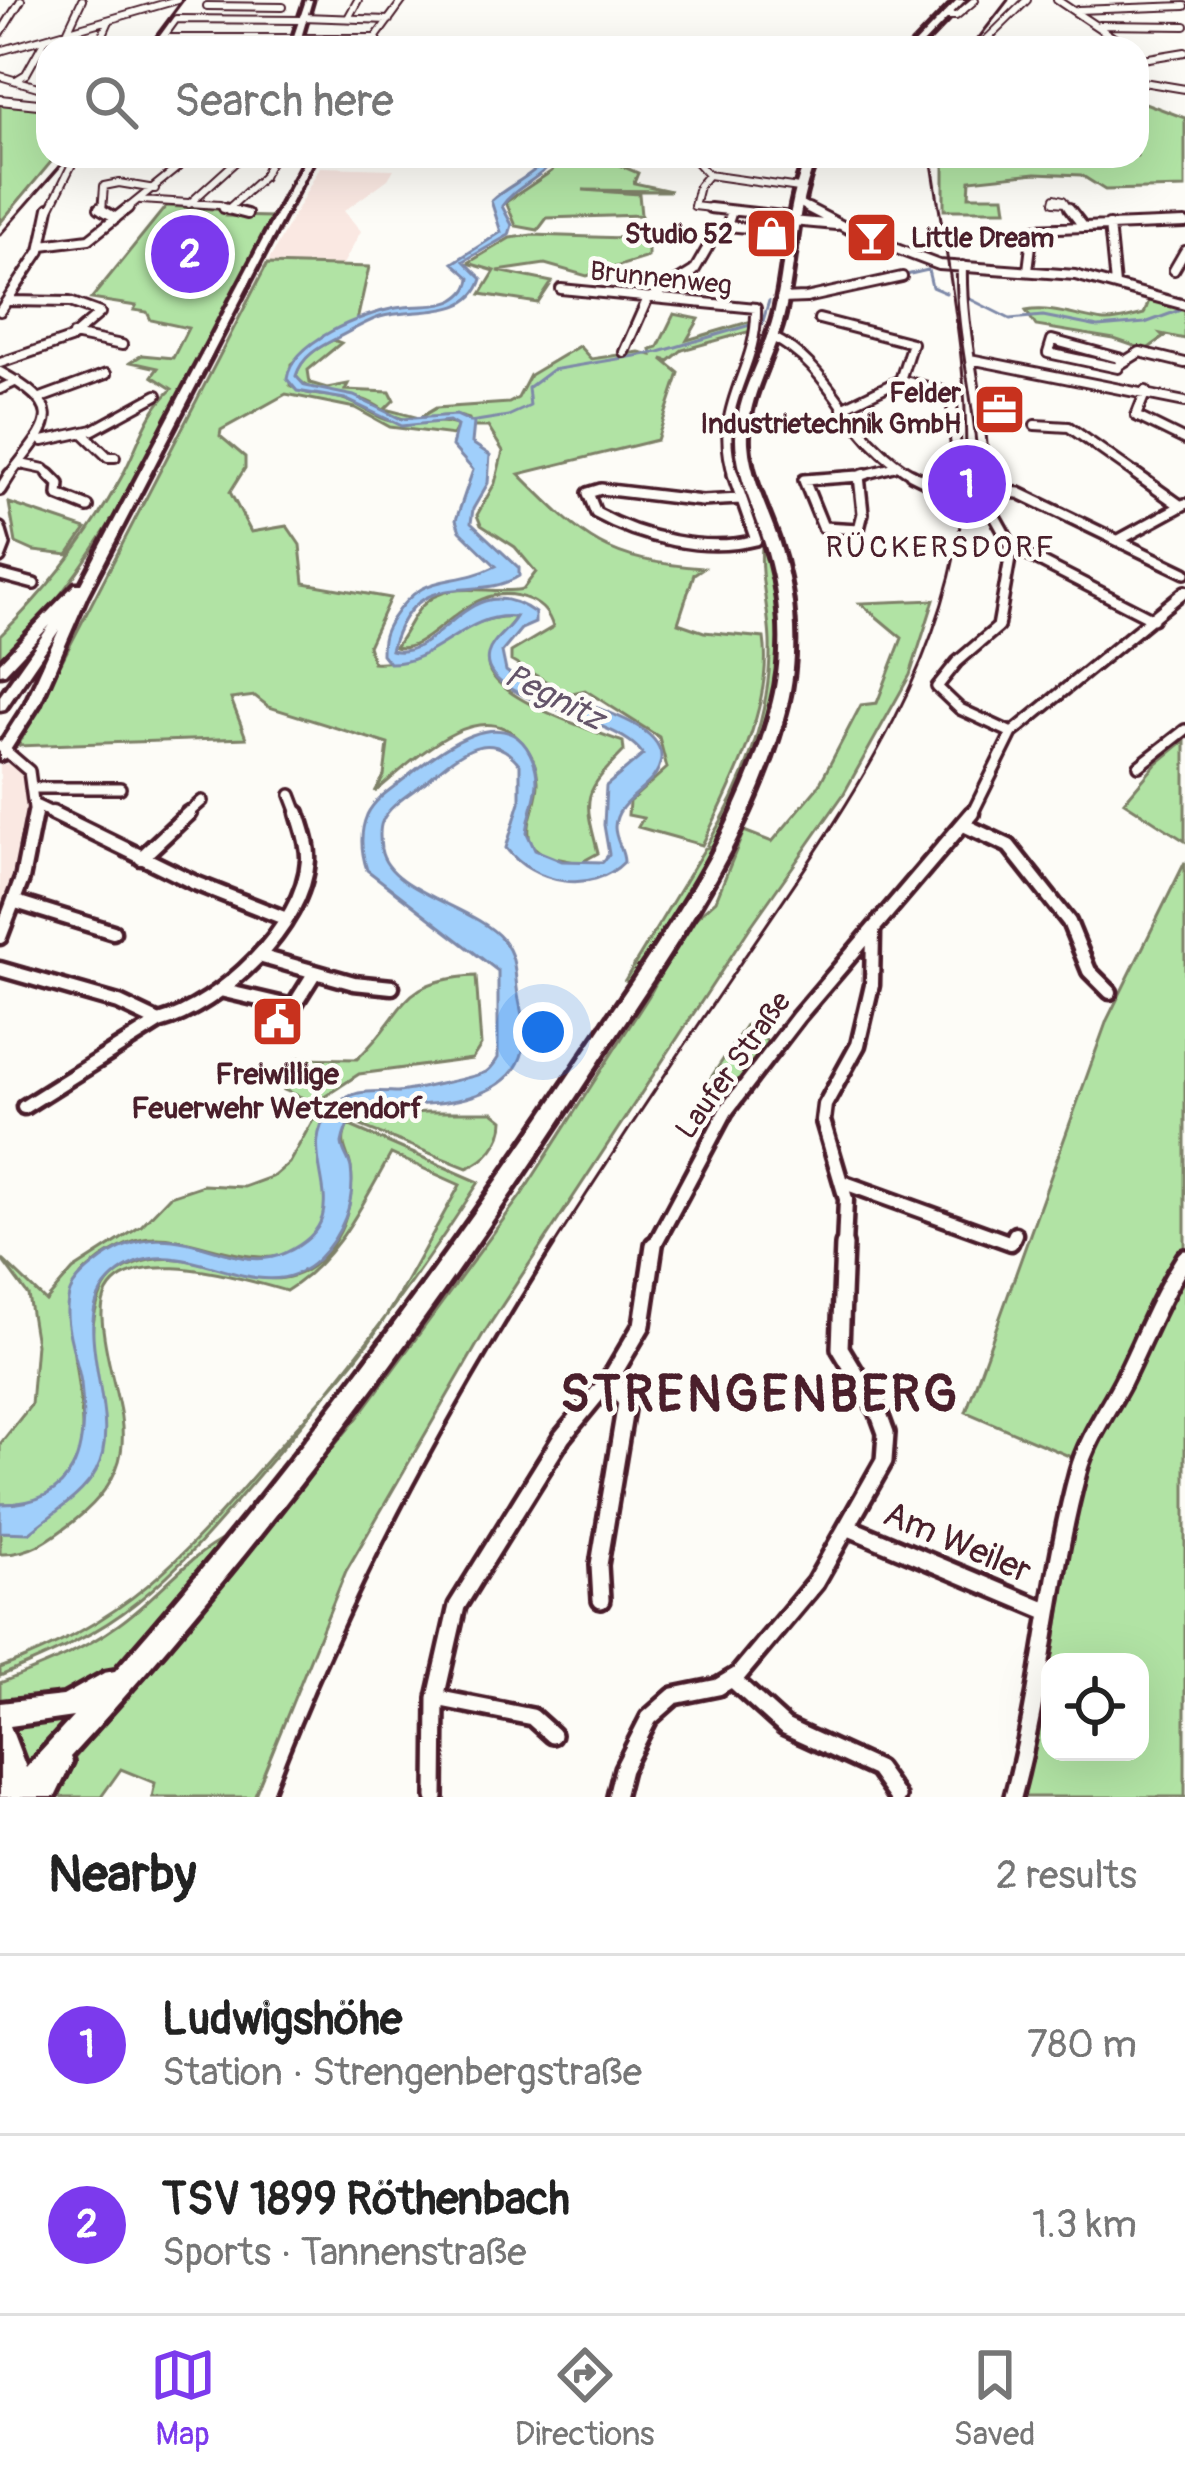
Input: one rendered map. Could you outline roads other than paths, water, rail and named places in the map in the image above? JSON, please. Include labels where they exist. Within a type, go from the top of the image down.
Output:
[{"type":"main road","points":[[296,36],[309,0]]},
{"type":"main road","points":[[927,36],[961,0]]},
{"type":"main road","points":[[2,750],[32,705],[93,572],[306,168]]},
{"type":"main road","points":[[16,1797],[250,1533],[412,1322],[537,1143],[718,856],[767,750],[782,699],[785,603],[762,542],[742,444],[747,397],[771,339],[792,223],[808,168]]},
{"type":"main road","points":[[0,670],[93,572]]},
{"type":"main road","points":[[0,706],[93,572]]},
{"type":"main road","points":[[0,1715],[66,1708],[134,1669]]},
{"type":"main road","points":[[0,1731],[14,1765],[6,1797]]},
{"type":"main road","points":[[41,1797],[70,1739]]},
{"type":"street","points":[[0,34],[21,0]]},
{"type":"street","points":[[67,32],[82,0]]},
{"type":"street","points":[[140,0],[136,9],[140,12]]},
{"type":"street","points":[[53,36],[177,0]]},
{"type":"street","points":[[348,18],[358,0]]},
{"type":"street","points":[[377,36],[404,0]]},
{"type":"street","points":[[946,16],[956,16],[975,0]]},
{"type":"street","points":[[990,36],[1027,0]]},
{"type":"street","points":[[1057,0],[1114,36]]},
{"type":"street","points":[[223,36],[240,3]]},
{"type":"street","points":[[207,6],[283,7]]},
{"type":"street","points":[[1078,10],[1185,6]]},
{"type":"street","points":[[163,36],[176,19],[389,20]]},
{"type":"street","points":[[102,36],[109,21]]},
{"type":"street","points":[[1100,25],[1185,26]]},
{"type":"street","points":[[1172,27],[1185,37]]},
{"type":"street","points":[[232,36],[296,36]]},
{"type":"street","points":[[2,50],[36,41]]},
{"type":"street","points":[[1149,57],[1185,52]]},
{"type":"street","points":[[16,80],[26,74],[36,56]]},
{"type":"street","points":[[1163,56],[1172,61]]},
{"type":"street","points":[[1149,59],[1185,64]]},
{"type":"street","points":[[0,76],[36,87]]},
{"type":"street","points":[[1149,80],[1185,89]]},
{"type":"street","points":[[0,100],[36,104]]},
{"type":"street","points":[[0,311],[42,245],[50,205],[69,168]]},
{"type":"street","points":[[42,245],[81,242],[179,168]]},
{"type":"street","points":[[190,204],[228,168]]},
{"type":"street","points":[[141,200],[229,208],[267,168]]},
{"type":"street","points":[[702,168],[708,175],[800,188]]},
{"type":"street","points":[[708,175],[699,186],[694,206],[792,223]]},
{"type":"street","points":[[116,218],[99,209],[104,186],[118,182],[155,189]]},
{"type":"street","points":[[797,202],[892,250],[935,264],[1042,271],[1185,305]]},
{"type":"street","points":[[1065,203],[1083,226]]},
{"type":"street","points":[[229,208],[231,213],[248,214]]},
{"type":"street","points":[[732,211],[727,226],[839,224]]},
{"type":"street","points":[[1028,270],[1030,230],[1185,223]]},
{"type":"street","points":[[1109,226],[1115,285]]},
{"type":"street","points":[[892,250],[896,237]]},
{"type":"street","points":[[625,352],[647,300],[694,271],[709,245]]},
{"type":"street","points":[[1174,270],[1185,251]]},
{"type":"street","points":[[962,266],[961,309],[983,440],[986,505],[1012,547],[1153,619]]},
{"type":"street","points":[[1039,287],[1042,271]]},
{"type":"street","points":[[781,298],[808,301],[851,285],[902,277]]},
{"type":"street","name":"Brunnenweg","points":[[561,289],[756,308],[754,338]]},
{"type":"street","points":[[0,490],[44,441],[49,416],[38,399],[0,368],[74,335],[95,323],[100,314],[92,306],[9,301]]},
{"type":"street","points":[[819,319],[912,343],[900,380]]},
{"type":"street","points":[[74,335],[122,345]]},
{"type":"street","points":[[762,542],[741,499],[726,428],[754,338],[789,346],[821,373],[842,408],[893,466],[944,490],[956,448],[951,393],[900,380],[842,408]]},
{"type":"street","points":[[1052,340],[1120,364],[1048,353],[1052,340]]},
{"type":"street","points":[[1114,385],[1120,364],[1131,351],[1185,363]]},
{"type":"street","points":[[970,359],[1185,402]]},
{"type":"street","points":[[38,399],[106,374]]},
{"type":"street","points":[[0,389],[17,381]]},
{"type":"street","points":[[1146,391],[1136,416],[1185,440]]},
{"type":"street","points":[[44,441],[84,434],[157,395]]},
{"type":"street","points":[[1035,425],[1069,427],[1183,505],[1120,540]]},
{"type":"street","points":[[84,434],[115,458]]},
{"type":"street","points":[[21,464],[44,469],[58,484],[58,495],[88,507]]},
{"type":"street","points":[[859,529],[823,527],[804,480],[859,476],[893,466]]},
{"type":"street","points":[[853,551],[863,513],[859,476]]},
{"type":"street","points":[[741,499],[702,501],[590,490],[588,502],[596,513],[629,530],[699,541],[762,542]]},
{"type":"street","points":[[983,490],[1019,494],[1185,573]]},
{"type":"street","points":[[0,528],[4,545],[0,558]]},
{"type":"street","points":[[1012,547],[998,627],[957,662],[937,687],[943,698],[964,711],[1012,733],[1185,591]]},
{"type":"street","points":[[0,575],[34,584]]},
{"type":"street","points":[[1139,766],[1185,730]]},
{"type":"street","name":"Laufer Straße","points":[[435,1797],[436,1698],[452,1623],[474,1574],[562,1436],[612,1376],[642,1325],[655,1238],[714,1131],[798,1017],[966,826],[1012,733]]},
{"type":"street","points":[[0,937],[16,902],[36,788],[31,772],[2,750]]},
{"type":"street","points":[[36,788],[120,788]]},
{"type":"street","points":[[24,1108],[160,1022],[192,1012],[259,956],[301,885],[308,857],[291,795]]},
{"type":"street","points":[[141,858],[202,801]]},
{"type":"street","points":[[35,805],[141,858],[284,918]]},
{"type":"street","points":[[966,826],[1009,846],[1070,922],[1089,971],[1110,992]]},
{"type":"street","points":[[16,902],[113,932]]},
{"type":"street","points":[[616,1797],[633,1745],[658,1707],[674,1696],[733,1680],[815,1583],[884,1461],[886,1442],[878,1411],[840,1348],[845,1183],[832,1160],[824,1115],[858,1045],[872,985],[873,932]]},
{"type":"street","points":[[259,956],[392,987]]},
{"type":"street","points":[[0,969],[119,1003],[160,1022]]},
{"type":"street","points":[[220,990],[293,1007],[315,972]]},
{"type":"street","points":[[845,1183],[1012,1243],[1015,1234]]},
{"type":"street","points":[[1013,1797],[1035,1715],[1047,1611],[1079,1466],[1126,1375],[1156,1302],[1185,1258]]},
{"type":"street","points":[[601,1600],[599,1565],[626,1403],[612,1376]]},
{"type":"street","name":"Am Weiler","points":[[847,1528],[1047,1611]]},
{"type":"street","points":[[733,1680],[784,1727],[877,1769],[897,1797]]},
{"type":"street","points":[[436,1698],[532,1717],[552,1735]]},
{"type":"water","name":"Pegnitz","points":[[546,168],[502,206],[512,225],[509,235],[464,261],[482,279],[465,301],[369,321],[312,353],[296,376],[305,386],[354,396],[401,419],[456,415],[474,423],[472,443],[490,455],[488,483],[473,509],[471,523],[519,568],[519,576],[502,584],[448,591],[415,605],[391,650],[409,650],[425,643],[473,606],[491,600],[512,601],[535,613],[535,623],[521,629],[502,652],[506,671],[621,718],[657,743],[658,769],[617,817],[615,832],[624,862],[596,879],[580,882],[547,877],[518,860],[506,848],[520,802],[520,765],[497,747],[462,753],[390,809],[380,832],[387,864],[416,888],[474,917],[508,947],[524,1028],[518,1063],[508,1077],[476,1095],[438,1103],[375,1104],[356,1113],[342,1143],[352,1181],[345,1218],[326,1250],[295,1275],[244,1276],[164,1258],[138,1262],[113,1277],[99,1296],[93,1318],[105,1423],[104,1448],[96,1471],[74,1497],[29,1533],[0,1532],[0,1504],[47,1495],[62,1483],[79,1450],[83,1407],[67,1303],[84,1274],[123,1247],[149,1240],[174,1240],[242,1257],[263,1259],[285,1253],[309,1238],[321,1222],[324,1204],[317,1148],[320,1129],[337,1104],[361,1092],[403,1091],[481,1074],[498,1058],[498,971],[367,870],[362,836],[375,803],[454,744],[472,735],[507,732],[522,741],[536,770],[527,833],[535,850],[562,861],[603,862],[609,854],[604,825],[606,786],[643,755],[630,741],[526,697],[490,671],[490,649],[516,617],[482,622],[406,661],[389,663],[382,654],[389,624],[416,592],[496,566],[460,531],[456,520],[473,470],[452,446],[457,426],[449,421],[402,426],[345,399],[297,391],[287,379],[302,353],[331,331],[366,316],[448,303],[461,295],[470,278],[453,263],[501,232],[491,201],[536,169]]},
{"type":"waterway","points":[[906,275],[928,270],[932,287],[946,293]]},
{"type":"waterway","points":[[831,289],[881,278]]},
{"type":"waterway","points":[[966,297],[1010,319],[1043,316],[1098,327],[1145,323],[1183,309]]},
{"type":"waterway","points":[[762,324],[769,301]]},
{"type":"waterway","points":[[470,422],[508,416],[530,406],[528,388],[552,370],[659,352],[750,325]]},
{"type":"railway","points":[[156,36],[183,0]]},
{"type":"railway","points":[[980,36],[1008,0]]},
{"type":"railway","points":[[0,235],[59,168]]},
{"type":"railway","points":[[552,1248],[848,800],[912,682],[937,620],[955,556],[966,448],[957,322],[933,168]]},
{"type":"railway","points":[[272,1797],[332,1653],[399,1514],[473,1378],[554,1245]]},
{"type":"place","name":"Studio 52","points":[[772,234]]},
{"type":"place","name":"Little Dream","points":[[872,238]]},
{"type":"place","name":"TSV 1899 Röthenbach","points":[[190,254]]},
{"type":"place","name":"Felder Industrietechnik GmbH","points":[[1000,409]]},
{"type":"place","name":"Ludwigshöhe","points":[[967,484]]},
{"type":"place","name":"Freiwillige Feuerwehr Wetzendorf","points":[[277,1022]]},
{"type":"district","name":"RÜCKERSDORF","points":[[941,547]]},
{"type":"district","name":"STRENGENBERG","points":[[760,1393]]}]
